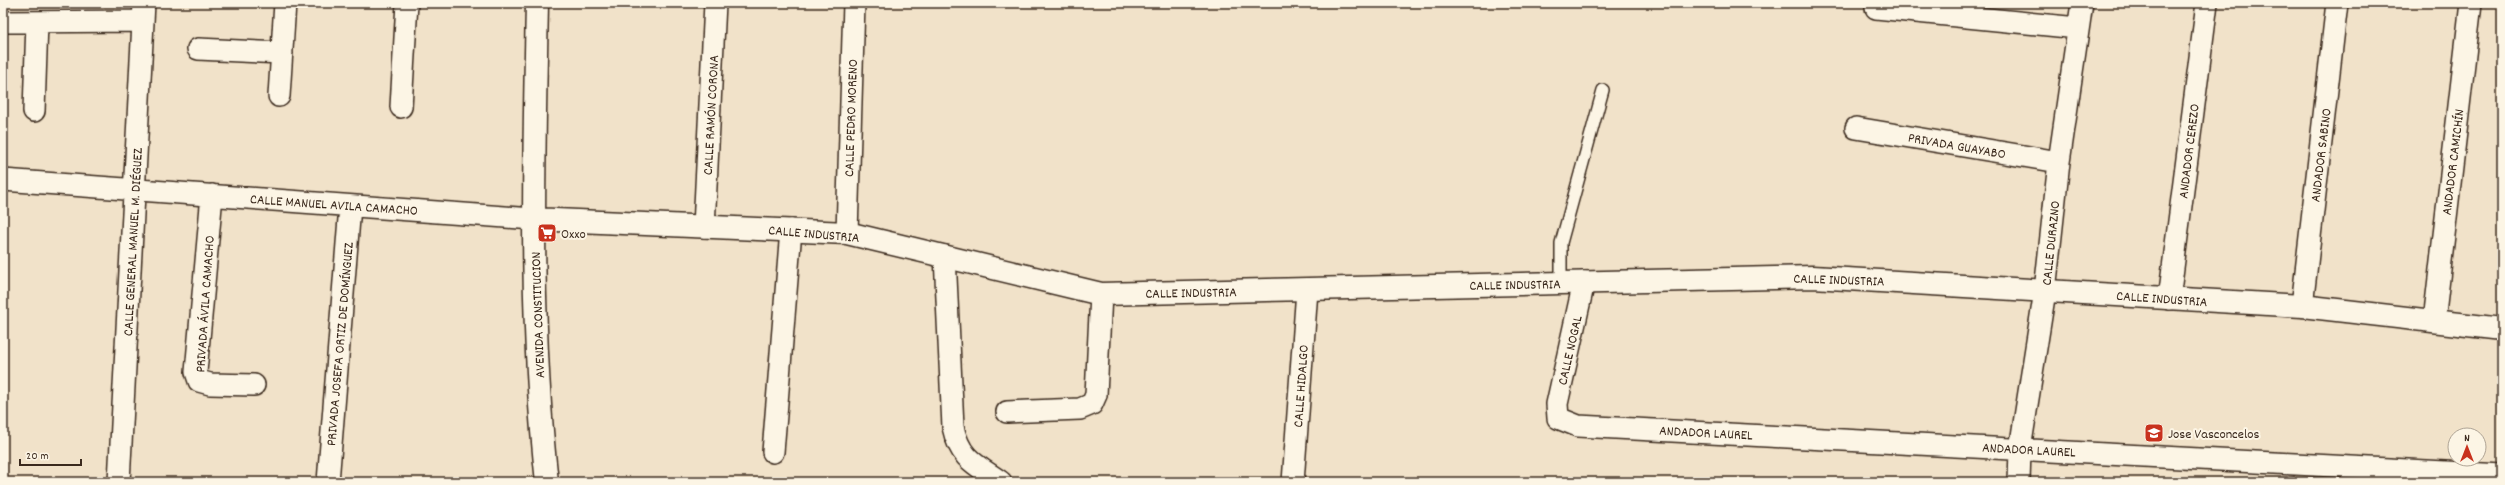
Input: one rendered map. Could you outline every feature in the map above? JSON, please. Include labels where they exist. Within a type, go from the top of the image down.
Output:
[{"type":"street","points":[[279,96],[284,3]]},
{"type":"street","points":[[401,107],[407,3]]},
{"type":"street","name":"AVENIDA CONSTITUCION","points":[[537,3],[533,219],[540,428],[547,482]]},
{"type":"street","name":"CALLE RAMÓN CORONA","points":[[704,227],[715,3]]},
{"type":"street","name":"CALLE PEDRO MORENO","points":[[846,233],[854,3]]},
{"type":"street","name":"CALLE DURAZNO","points":[[2019,482],[2020,449],[2045,291],[2059,162],[2082,3]]},
{"type":"street","name":"ANDADOR CEREZO","points":[[2169,299],[2207,3]]},
{"type":"street","name":"ANDADOR SABINO","points":[[2302,306],[2337,3]]},
{"type":"street","name":"ANDADOR CAMICHÍN","points":[[2434,321],[2471,3]]},
{"type":"street","points":[[1876,8],[2078,28]]},
{"type":"street","points":[[3,22],[37,22],[144,12]]},
{"type":"street","name":"CALLE GENERAL MANUEL M. DIÉGUEZ","points":[[120,482],[144,12]]},
{"type":"street","points":[[34,111],[37,22]]},
{"type":"street","points":[[198,49],[282,54]]},
{"type":"street","name":"PRIVADA GUAYABO","points":[[1856,128],[2059,162]]},
{"type":"street","name":"CALLE MANUEL AVILA CAMACHO","points":[[3,180],[533,219]]},
{"type":"street","name":"PRIVADA ÁVILA CAMACHO","points":[[212,195],[196,372],[200,381],[210,384],[254,385]]},
{"type":"street","name":"PRIVADA JOSEFA ORTIZ DE DOMÍNGUEZ","points":[[328,482],[350,206]]},
{"type":"street","name":"CALLE INDUSTRIA","points":[[533,219],[846,233],[1101,294],[1813,277],[2302,306],[2502,330]]},
{"type":"street","points":[[773,452],[791,230]]},
{"type":"street","points":[[945,256],[952,427],[957,444],[967,458],[1001,482]]},
{"type":"street","name":"CALLE NOGAL","points":[[1558,418],[1557,404],[1584,282]]},
{"type":"street","name":"CALLE HIDALGO","points":[[1293,482],[1307,290]]},
{"type":"street","points":[[1007,412],[1080,409],[1092,404],[1096,396],[1101,294]]},
{"type":"street","name":"ANDADOR LAUREL","points":[[1558,418],[1578,426],[2020,449],[2350,474],[2502,476]]},
{"type":"lane","points":[[1561,283],[1561,243],[1603,90]]},
{"type":"place","name":"Oxxo","points":[[547,233]]},
{"type":"place","name":"Jose Vasconcelos","points":[[2154,433]]}]
